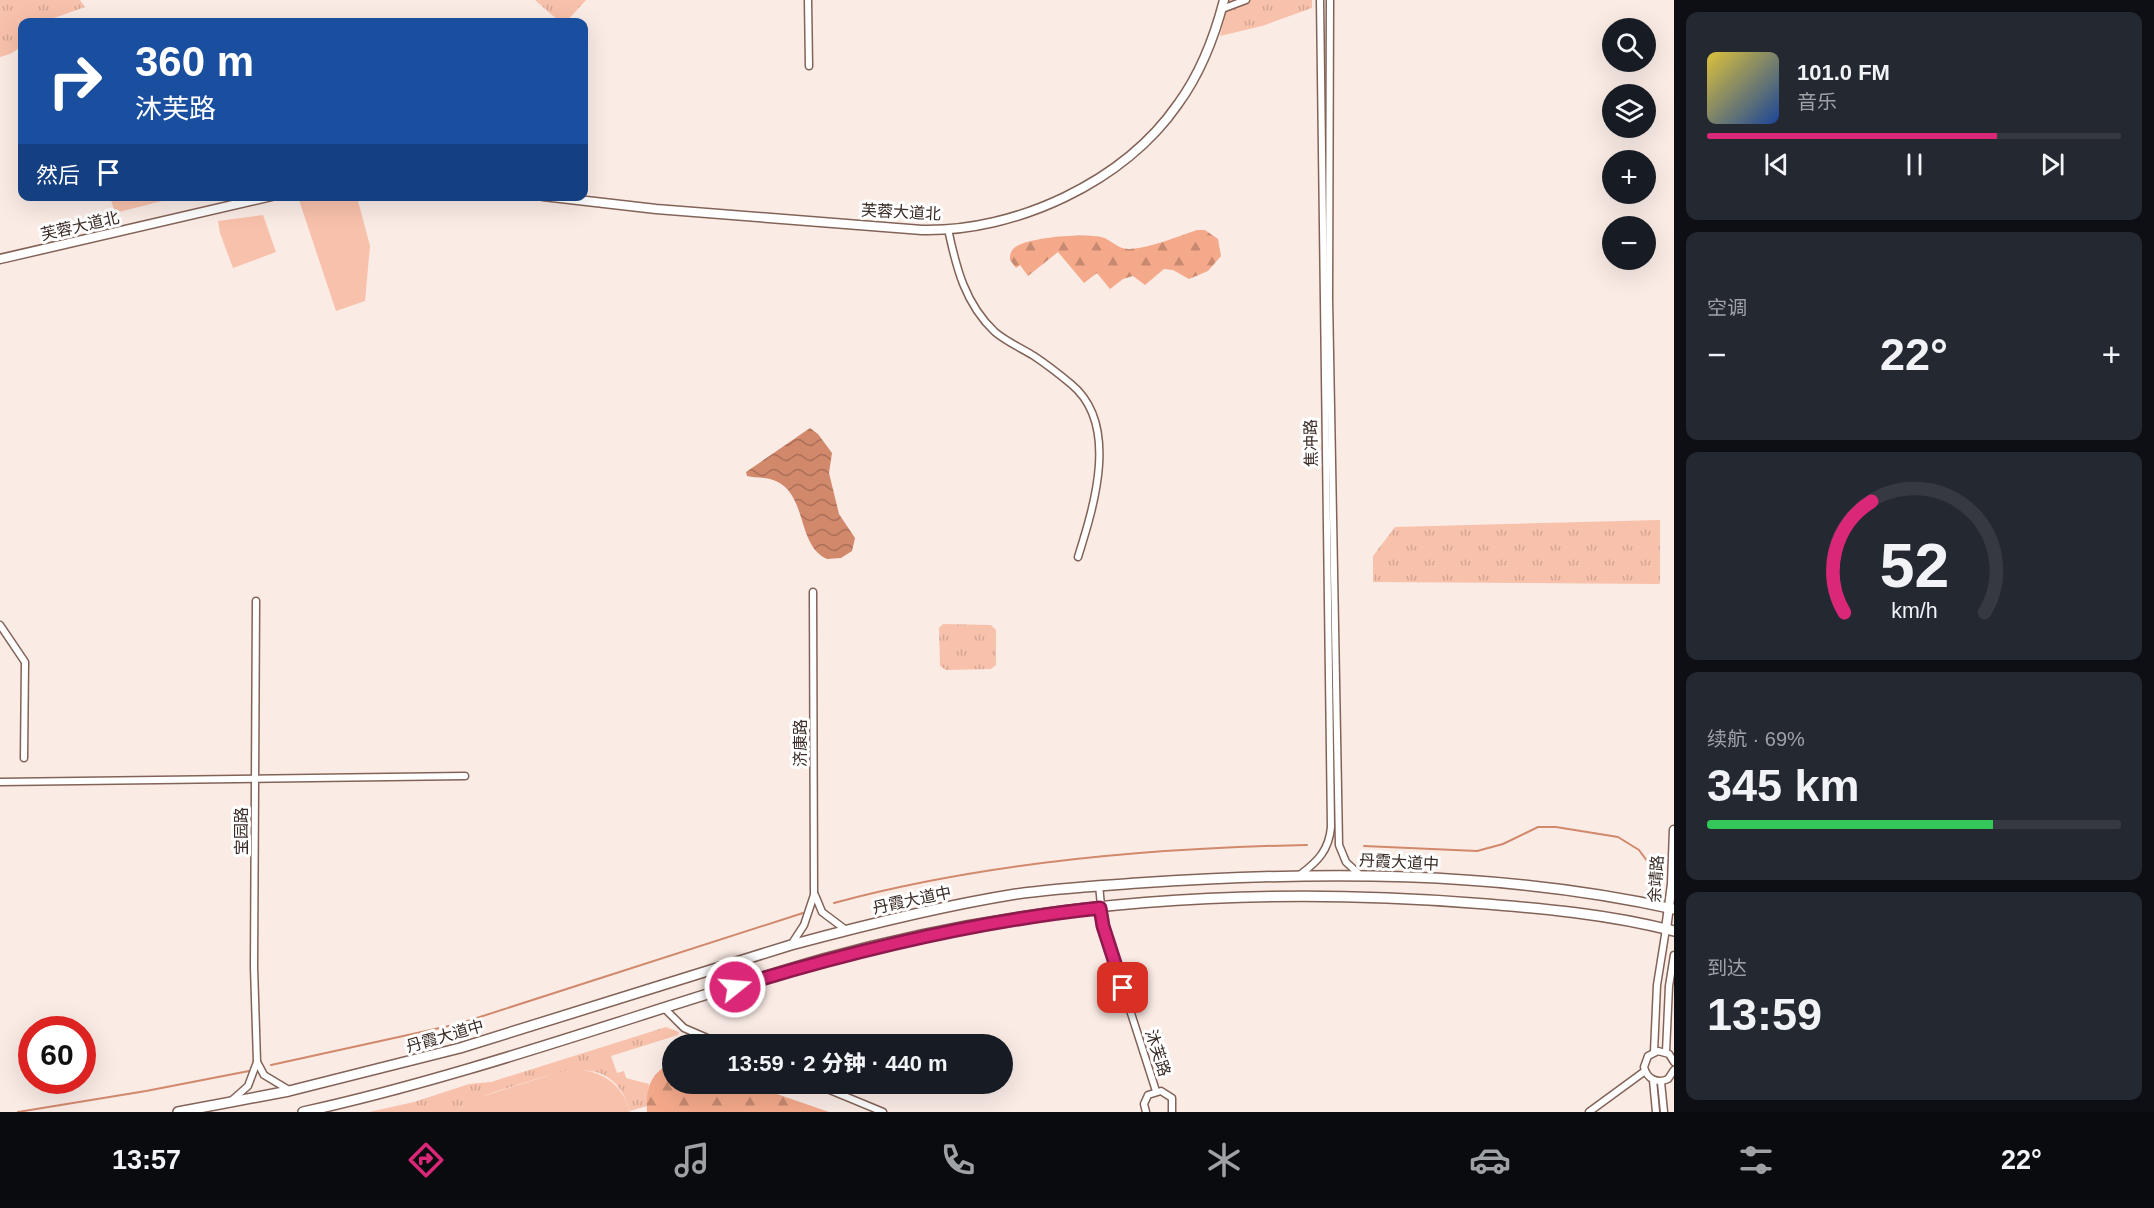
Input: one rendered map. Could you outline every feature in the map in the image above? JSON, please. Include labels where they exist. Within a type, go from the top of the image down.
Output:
[{"type":"main road","name":"芙蓉大道北","points":[[586,201],[656,209],[909,229],[948,229],[993,222],[1033,209],[1089,183],[1122,162],[1156,131],[1179,103],[1207,51],[1223,4]]},
{"type":"main road","name":"芙蓉大道北","points":[[0,259],[250,201]]},
{"type":"main road","name":"余靖路","points":[[1670,930],[1674,830]]},
{"type":"main road","name":"丹霞大道中","points":[[178,1112],[289,1091],[460,1048],[791,945],[846,930],[1014,895],[1099,885],[1301,874],[1359,874],[1560,890],[1672,909]]},
{"type":"main road","points":[[303,1112],[368,1098],[468,1070],[864,949],[1019,918],[1186,899],[1280,896],[1426,900],[1556,911],[1670,930]]},
{"type":"street","points":[[808,0],[809,66]]},
{"type":"street","points":[[1223,4],[1246,0]]},
{"type":"street","name":"焦冲路","points":[[1301,874],[1323,854],[1329,842],[1331,827],[1320,0]]},
{"type":"street","name":"焦冲路","points":[[1330,0],[1329,298],[1339,844],[1346,862],[1359,874]]},
{"type":"street","points":[[948,229],[959,275],[980,315],[1001,336],[1035,357],[1072,385],[1092,413],[1099,454],[1098,478],[1096,495],[1078,557]]},
{"type":"street","name":"济康路","points":[[791,945],[804,925],[814,895],[813,592]]},
{"type":"street","name":"宝园路","points":[[230,1102],[248,1086],[257,1062],[254,779],[256,601]]},
{"type":"street","points":[[0,624],[25,662],[24,759]]},
{"type":"street","points":[[0,782],[465,776]]},
{"type":"street","name":"沐芙路","points":[[1099,885],[1103,926],[1156,1091]]},
{"type":"street","points":[[814,895],[822,912],[846,930]]},
{"type":"street","points":[[1654,1052],[1656,985],[1670,930]]},
{"type":"street","points":[[1674,955],[1669,986],[1666,1052],[1674,1062]]},
{"type":"street","points":[[664,1009],[684,1028],[698,1034]]},
{"type":"street","points":[[1666,1052],[1654,1052],[1645,1059],[1645,1071],[1653,1080],[1660,1082],[1668,1079],[1674,1070]]},
{"type":"street","points":[[257,1062],[264,1075],[289,1091]]},
{"type":"street","points":[[1589,1112],[1645,1071]]},
{"type":"street","points":[[1653,1080],[1656,1112]]},
{"type":"street","points":[[1660,1082],[1664,1112]]},
{"type":"street","points":[[1146,1112],[1145,1099],[1156,1091],[1165,1092],[1172,1098],[1172,1112]]},
{"type":"street","points":[[840,1094],[883,1112]]},
{"type":"green space","points":[[0,0],[80,0],[85,7],[54,18],[18,18],[18,49],[0,57]]},
{"type":"green space","points":[[535,0],[586,0],[570,18],[555,18]]},
{"type":"green space","points":[[1228,0],[1312,0],[1312,8],[1262,26],[1220,36]]},
{"type":"green space","points":[[111,201],[162,201],[115,213]]},
{"type":"green space","points":[[299,201],[358,201],[370,246],[365,301],[336,311]]},
{"type":"green space","points":[[263,215],[276,252],[233,268],[218,221]]},
{"type":"green space","points":[[1197,230],[1205,230],[1218,239],[1221,256],[1208,271],[1189,279],[1173,270],[1164,269],[1145,285],[1133,276],[1123,279],[1110,289],[1097,273],[1084,283],[1058,252],[1028,276],[1020,265],[1016,268],[1010,260],[1014,248],[1043,239],[1093,236],[1105,238],[1122,248],[1130,249],[1156,244]]},
{"type":"green space","points":[[1660,520],[1660,584],[1373,582],[1373,556],[1395,527]]},
{"type":"green space","points":[[943,624],[991,625],[996,630],[996,665],[991,669],[946,670],[940,666],[939,628]]},
{"type":"green space","points":[[666,1027],[679,1032],[678,1034],[662,1034],[662,1040],[611,1056],[617,1073],[624,1071],[626,1078],[649,1084],[647,1106],[630,1111],[622,1092],[611,1079],[583,1070],[550,1075],[493,1092],[471,1102],[458,1112],[369,1112],[414,1102],[469,1084],[491,1082]]},
{"type":"green space","points":[[569,1069],[590,1072],[608,1079],[621,1093],[630,1112],[458,1112],[471,1100]]},
{"type":"green space","points":[[662,1069],[662,1094],[777,1094],[829,1112],[647,1112],[648,1089]]},
{"type":"water","points":[[810,428],[818,434],[832,453],[829,473],[839,514],[855,538],[852,551],[841,558],[827,559],[817,552],[810,542],[797,505],[782,485],[770,479],[747,476],[746,472]]},
{"type":"waterway","points":[[1364,846],[1477,851],[1503,844],[1538,827],[1556,827],[1618,837],[1639,850],[1653,869]]},
{"type":"waterway","points":[[834,903],[891,889],[1009,867],[1128,854],[1307,845]]},
{"type":"waterway","points":[[271,1065],[458,1024],[803,913]]},
{"type":"waterway","points":[[18,1112],[249,1071]]},
{"type":"route","points":[[735,987],[864,949],[1019,918],[1100,908],[1103,926],[1123,988]]}]
